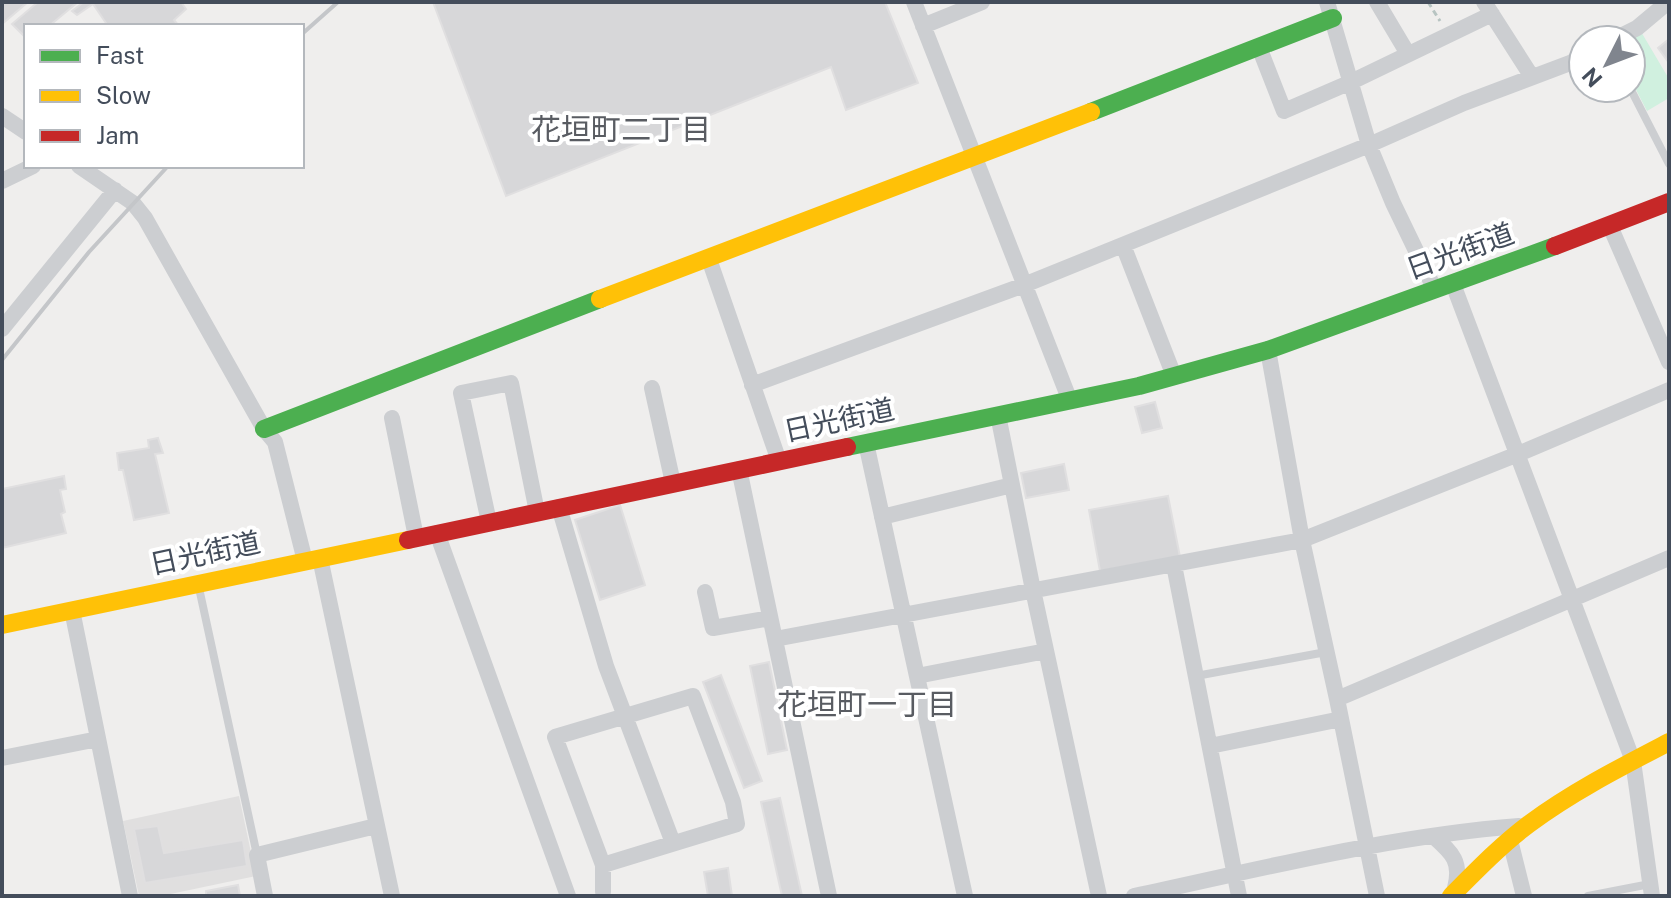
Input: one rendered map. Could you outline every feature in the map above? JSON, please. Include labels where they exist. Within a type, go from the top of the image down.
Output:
[{"type":"main road","points":[[264,429],[1259,47],[1330,10]]},
{"type":"main road","name":"日光街道","points":[[2,625],[1070,401],[1174,376],[1268,350],[1669,202]]},
{"type":"main road","points":[[1452,895],[1528,825],[1580,790],[1669,742]]},
{"type":"street","points":[[914,2],[1070,401]]},
{"type":"street","points":[[923,26],[982,2]]},
{"type":"street","points":[[1377,2],[1408,54]]},
{"type":"street","points":[[1642,24],[1668,2]]},
{"type":"street","points":[[1259,47],[1284,111],[1449,35],[1488,8],[1532,77]]},
{"type":"street","points":[[1330,10],[1369,145],[1393,203],[1444,287],[1518,454],[1633,761],[1651,890]]},
{"type":"street","points":[[752,385],[1024,285],[1369,145],[1464,103],[1567,64]]},
{"type":"street","points":[[2,116],[24,131]]},
{"type":"street","points":[[2,181],[29,168]]},
{"type":"street","points":[[82,168],[133,203],[145,218],[264,429],[275,442],[312,559],[392,896]]},
{"type":"street","points":[[2,329],[115,190]]},
{"type":"street","points":[[1610,226],[1669,362]]},
{"type":"street","points":[[1123,245],[1174,376]]},
{"type":"street","points":[[709,259],[779,461]]},
{"type":"street","points":[[1268,350],[1302,540],[1377,896]]},
{"type":"street","points":[[489,522],[461,393],[511,383],[537,512]]},
{"type":"street","points":[[652,388],[673,483]]},
{"type":"street","points":[[775,639],[1302,540],[1669,390]]},
{"type":"street","points":[[998,415],[1099,896]]},
{"type":"street","points":[[392,418],[416,537]]},
{"type":"street","points":[[866,443],[965,896]]},
{"type":"street","points":[[739,469],[829,896]]},
{"type":"street","points":[[882,517],[1012,485]]},
{"type":"street","points":[[559,507],[606,666],[673,843]]},
{"type":"street","points":[[437,533],[568,896]]},
{"type":"street","points":[[1337,699],[1669,558]]},
{"type":"street","points":[[1174,565],[1239,896]]},
{"type":"street","points":[[705,592],[713,628],[770,618]]},
{"type":"street","points":[[72,610],[130,896]]},
{"type":"street","points":[[917,676],[1046,651]]},
{"type":"street","points":[[598,895],[603,865],[555,737],[693,696],[733,802],[737,824],[603,865]]},
{"type":"street","points":[[1210,746],[1341,719]]},
{"type":"street","points":[[2,758],[98,739]]},
{"type":"street","points":[[1134,896],[1367,847],[1528,825]]},
{"type":"street","points":[[265,896],[257,855],[376,826]]},
{"type":"street","points":[[1433,836],[1451,852],[1459,873],[1452,895]]},
{"type":"street","points":[[1510,840],[1524,896]]},
{"type":"lane","points":[[1638,104],[1669,164]]},
{"type":"lane","points":[[198,583],[257,855]]},
{"type":"lane","points":[[1196,676],[1327,652]]},
{"type":"lane","points":[[1588,896],[1651,890]]},
{"type":"path","points":[[1428,2],[1449,35]]},
{"type":"shaded area","points":[[239,796],[256,876],[161,896],[139,896],[123,821]]},
{"type":"green space","points":[[1647,42],[1669,79],[1669,98],[1647,111],[1643,104],[1647,104]]},
{"type":"building","points":[[2,2],[28,2],[2,24]]},
{"type":"building","points":[[38,2],[78,2],[51,24],[24,24],[24,36],[12,24]]},
{"type":"building","points":[[84,2],[181,2],[186,9],[174,20],[177,24],[107,24],[93,4],[77,15],[72,11]]},
{"type":"building","points":[[433,2],[885,2],[918,83],[846,110],[831,67],[506,196]]},
{"type":"building","points":[[1669,39],[1669,63],[1658,48]]},
{"type":"building","points":[[1155,402],[1162,428],[1142,433],[1135,407]]},
{"type":"building","points":[[158,438],[163,453],[155,454],[169,513],[134,520],[117,453],[149,448],[148,440]]},
{"type":"building","points":[[1064,464],[1069,490],[1026,498],[1021,473]]},
{"type":"building","points":[[64,476],[66,489],[60,490],[66,533],[2,548],[2,489]]},
{"type":"building","points":[[1168,496],[1180,557],[1100,571],[1089,510]]},
{"type":"building","points":[[620,505],[645,585],[600,600],[575,520]]},
{"type":"building","points":[[769,662],[787,750],[768,754],[750,666]]},
{"type":"building","points":[[721,675],[762,781],[744,788],[703,682]]},
{"type":"building","points":[[780,798],[802,896],[782,896],[761,802]]},
{"type":"building","points":[[158,826],[164,853],[243,840],[247,866],[145,883],[134,829]]},
{"type":"building","points":[[728,868],[732,896],[708,896],[704,872]]},
{"type":"building","points":[[238,885],[240,896],[206,896],[206,891]]},
{"type":"railway","points":[[304,32],[338,2]]},
{"type":"railway","points":[[2,360],[89,252],[166,168]]},
{"type":"traffic: fast","points":[[1091,112],[1333,18]]},
{"type":"traffic: fast","points":[[847,447],[1139,386],[1268,350],[1555,246]]},
{"type":"traffic: fast","points":[[264,429],[600,299]]},
{"type":"traffic: slow","points":[[600,299],[1091,112]]},
{"type":"traffic: slow","points":[[2,625],[408,540]]},
{"type":"traffic: slow","points":[[1451,896],[1489,858],[1545,812],[1669,742]]},
{"type":"traffic: jam","points":[[1555,246],[1669,202]]},
{"type":"traffic: jam","points":[[408,540],[847,447]]},
{"type":"district","name":"花垣町二丁目","points":[[621,130]]},
{"type":"district","name":"花垣町一丁目","points":[[867,705]]}]
